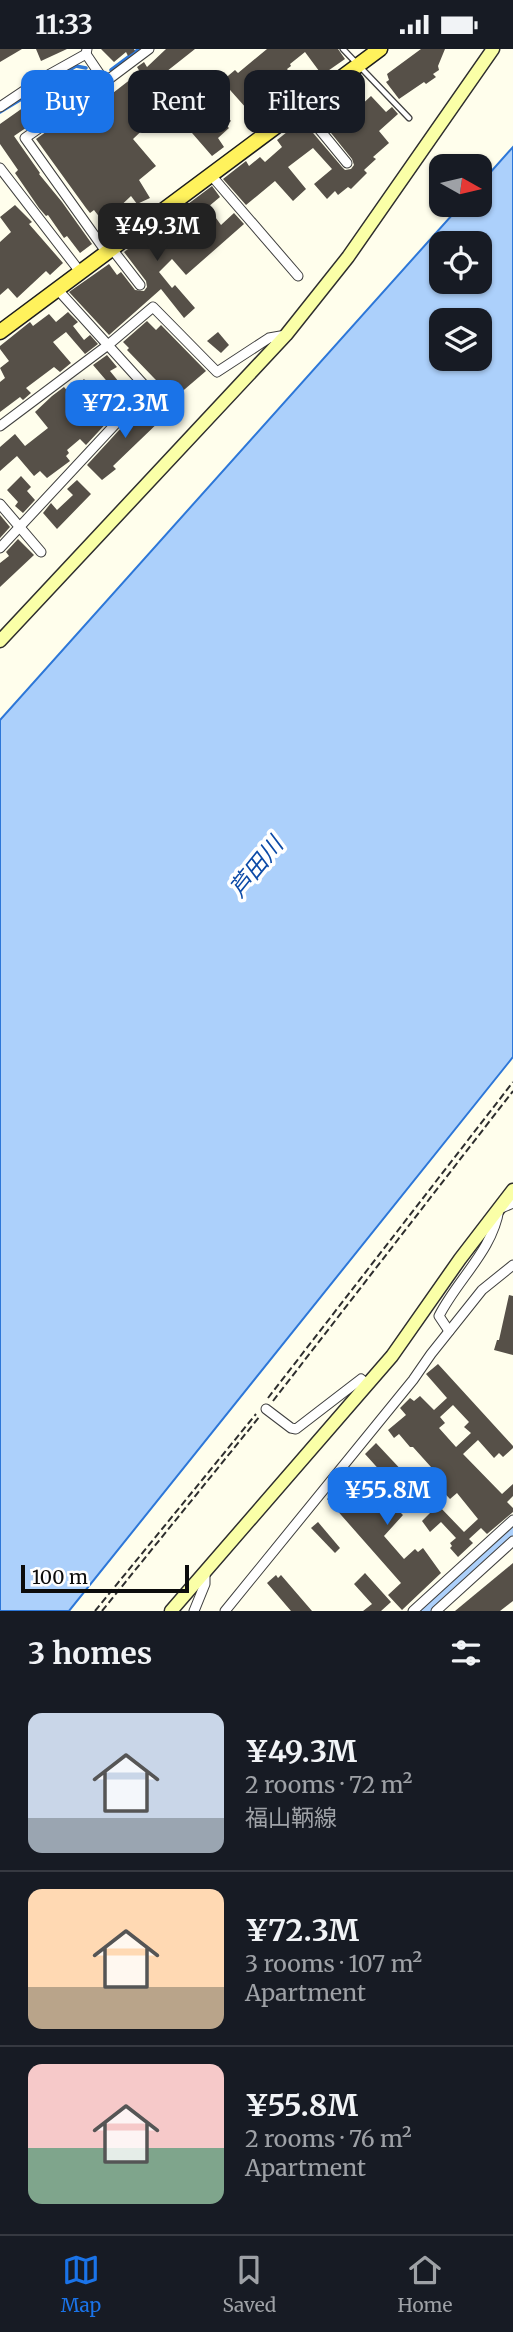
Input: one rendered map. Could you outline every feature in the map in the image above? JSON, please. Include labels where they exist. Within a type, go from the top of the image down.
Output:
[{"type":"main road","points":[[352,70],[380,49]]},
{"type":"main road","points":[[0,333],[266,133]]},
{"type":"street","points":[[114,75],[149,49]]},
{"type":"street","points":[[0,641],[286,335],[348,257],[493,49]]},
{"type":"street","points":[[0,107],[87,52],[97,70]]},
{"type":"street","points":[[32,133],[25,138],[139,285]]},
{"type":"street","points":[[322,133],[347,163]]},
{"type":"street","points":[[0,168],[80,273]]},
{"type":"street","points":[[210,174],[298,276]]},
{"type":"street","points":[[58,291],[173,417]]},
{"type":"street","points":[[0,426],[108,345],[153,307],[217,372],[269,338],[286,335]]},
{"type":"street","points":[[0,548],[148,389]]},
{"type":"street","points":[[0,504],[41,552]]},
{"type":"street","points":[[171,1611],[392,1356],[460,1259],[513,1190]]},
{"type":"street","points":[[499,1209],[513,1203]]},
{"type":"street","points":[[450,1331],[439,1315],[478,1259],[497,1224],[499,1209]]},
{"type":"street","points":[[225,1611],[413,1380],[482,1290],[513,1265]]},
{"type":"street","points":[[263,1408],[296,1429],[361,1378],[368,1384]]},
{"type":"street","points":[[413,1611],[513,1520]]},
{"type":"street","points":[[436,1611],[513,1541]]},
{"type":"street","points":[[194,1611],[205,1584],[205,1571]]},
{"type":"lane","points":[[343,49],[409,118]]},
{"type":"path","points":[[269,1397],[513,1082]]},
{"type":"path","points":[[102,1611],[513,1091]]},
{"type":"path","points":[[95,1611],[263,1408]]},
{"type":"water","name":"芦田川","points":[[513,147],[513,1057],[69,1611],[0,1611],[0,720],[429,241],[429,294],[492,294],[492,231],[438,231],[450,217],[492,217],[492,171]]},
{"type":"building","points":[[0,49],[22,49],[0,62]]},
{"type":"building","points":[[36,49],[67,49],[41,61]]},
{"type":"building","points":[[101,49],[135,51],[128,56],[126,52],[114,62]]},
{"type":"building","points":[[166,49],[195,49],[168,70],[139,70],[137,67],[144,62],[147,67]]},
{"type":"building","points":[[267,49],[338,49],[345,59],[329,70],[318,70],[305,52],[290,64],[288,70],[244,70],[244,106],[230,90],[230,74],[235,70],[238,73]]},
{"type":"building","points":[[421,49],[445,49],[439,70],[433,74],[436,77],[399,99],[386,82],[389,80],[387,74]]},
{"type":"building","points":[[128,81],[128,133],[139,133],[133,139],[156,166],[139,180],[150,198],[137,204],[131,196],[113,213],[119,220],[108,228],[94,210],[90,213],[36,139],[44,133],[114,133],[114,92]]},
{"type":"building","points":[[371,96],[386,112],[392,107],[398,114],[379,131],[389,143],[373,157],[376,159],[364,170],[367,173],[351,189],[348,187],[338,195],[335,191],[327,199],[314,184],[332,169],[313,148],[288,167],[306,189],[293,201],[275,181],[246,205],[223,179],[246,161],[249,166],[260,157],[265,162],[282,147],[277,140],[286,133],[313,133],[345,170],[351,169],[354,165],[352,159],[331,133],[365,133],[365,102]]},
{"type":"building","points":[[21,109],[21,131],[14,136],[92,244],[80,253],[39,208],[15,173],[18,170],[0,144],[0,124]]},
{"type":"building","points":[[192,133],[224,133],[218,138],[224,147],[212,156]]},
{"type":"building","points":[[212,186],[220,197],[208,207],[221,225],[234,213],[244,224],[186,275],[172,259],[159,272],[172,288],[175,285],[195,308],[184,318],[161,289],[109,335],[69,292],[109,264],[117,275],[121,272],[135,290],[144,291],[147,287],[146,281],[124,252]]},
{"type":"building","points":[[15,205],[32,222],[29,224],[63,263],[50,275],[46,271],[17,298],[8,288],[0,295],[0,242],[11,232],[0,217]]},
{"type":"building","points":[[68,312],[78,322],[73,326],[84,340],[90,335],[98,344],[85,354],[66,332],[53,342],[71,363],[60,372],[54,367],[26,388],[31,393],[23,400],[20,397],[0,412],[0,382],[5,378],[0,368],[9,361],[0,346],[30,322],[33,326],[49,314],[56,322]]},
{"type":"building","points":[[147,321],[156,330],[161,325],[206,371],[178,395],[170,387],[164,388],[127,350],[129,348],[123,342]]},
{"type":"building","points":[[218,332],[229,345],[221,353],[207,341]]},
{"type":"building","points":[[107,355],[117,367],[110,371],[123,387],[128,382],[137,390],[86,445],[80,439],[67,450],[69,453],[66,456],[70,461],[47,478],[40,471],[34,476],[17,456],[0,471],[0,447],[15,434],[25,446],[48,428],[35,412],[52,396],[64,387],[69,393],[84,379],[99,396],[111,386],[93,365]]},
{"type":"building","points":[[145,402],[149,406],[151,403],[164,417],[113,466],[116,469],[102,480],[87,465]]},
{"type":"building","points":[[21,476],[31,487],[27,491],[35,500],[23,513],[15,506],[18,502],[7,490]]},
{"type":"building","points":[[77,480],[91,494],[57,529],[43,513],[51,503],[57,510],[73,495],[67,489]]},
{"type":"building","points":[[0,515],[10,527],[0,538]]},
{"type":"building","points":[[18,539],[34,555],[0,587],[0,563],[9,556],[6,552]]},
{"type":"building","points":[[509,1295],[513,1296],[513,1355],[494,1350],[499,1340]]},
{"type":"building","points":[[438,1364],[513,1446],[503,1457],[499,1453],[494,1458],[478,1440],[463,1454],[502,1494],[513,1484],[513,1496],[507,1502],[513,1512],[487,1534],[481,1528],[469,1539],[473,1543],[458,1557],[450,1548],[450,1543],[456,1538],[441,1522],[430,1532],[422,1521],[438,1505],[464,1532],[478,1519],[457,1493],[450,1499],[434,1482],[440,1477],[413,1447],[399,1434],[394,1438],[388,1430],[406,1415],[400,1408],[410,1398],[414,1401],[420,1396],[434,1410],[447,1398],[426,1374]],"holes":[[[453,1405],[469,1422],[464,1427],[471,1433],[456,1447],[439,1428],[445,1423],[440,1417]]]},
{"type":"building","points":[[376,1443],[421,1491],[400,1512],[403,1515],[384,1536],[404,1559],[415,1549],[418,1552],[423,1548],[441,1573],[402,1610],[388,1595],[401,1583],[327,1499],[355,1478],[388,1510],[402,1495],[365,1454]]},
{"type":"building","points":[[318,1522],[340,1548],[335,1553],[311,1528]]},
{"type":"building","points":[[513,1563],[513,1601],[500,1611],[455,1611]]},
{"type":"building","points":[[365,1573],[391,1602],[381,1611],[363,1611],[372,1604],[354,1584]]},
{"type":"building","points":[[276,1575],[278,1578],[281,1575],[312,1611],[291,1611],[267,1583]]},
{"type":"waterway","points":[[111,70],[139,49]]},
{"type":"waterway","points":[[0,112],[76,66],[86,68]]},
{"type":"waterway","points":[[423,1611],[513,1529]]}]
